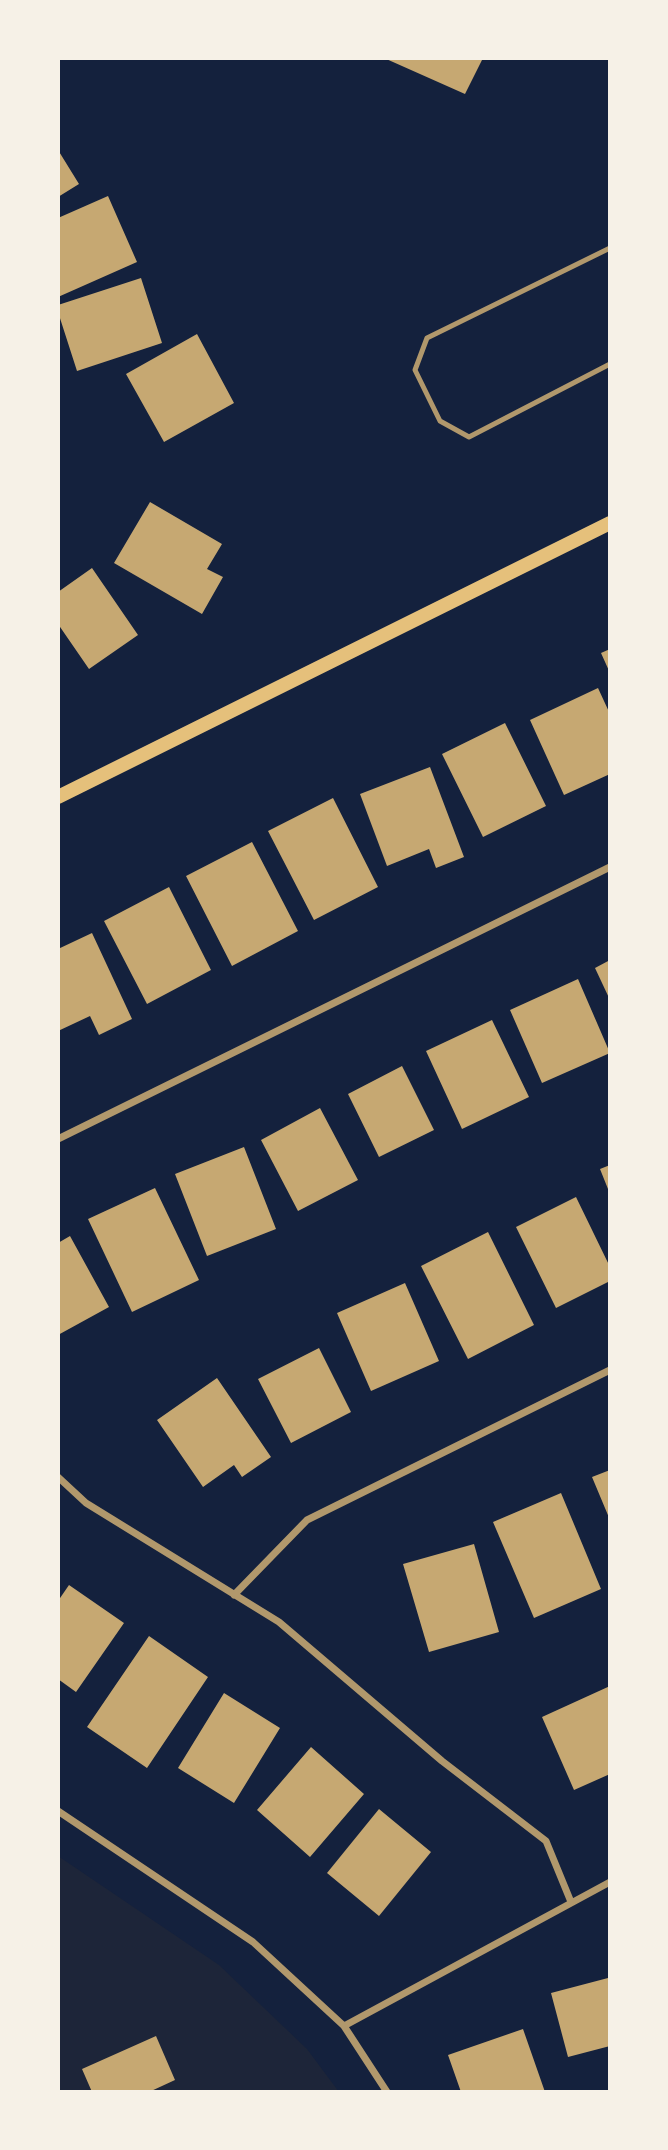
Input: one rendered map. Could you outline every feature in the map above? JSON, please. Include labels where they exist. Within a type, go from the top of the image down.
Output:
[{"type":"main road","points":[[58,797],[610,523]]},
{"type":"street","points":[[58,1139],[610,867]]},
{"type":"street","points":[[234,1595],[307,1520],[610,1370]]},
{"type":"street","points":[[58,1477],[86,1503],[279,1622],[442,1761],[546,1841],[571,1902]]},
{"type":"street","points":[[58,1811],[253,1942],[344,2026],[387,2092]]},
{"type":"street","points":[[344,2026],[610,1882]]},
{"type":"lane","points":[[610,248],[427,338],[415,370],[440,421],[469,437],[610,364]]},
{"type":"shaded area","points":[[58,1856],[219,1965],[307,2049],[339,2092],[58,2092]]},
{"type":"building","points":[[384,58],[477,58],[482,60],[465,94]]},
{"type":"building","points":[[58,150],[79,184],[58,197]]},
{"type":"building","points":[[108,196],[137,262],[58,297],[58,218]]},
{"type":"building","points":[[141,278],[162,343],[77,371],[58,305]]},
{"type":"building","points":[[197,334],[234,403],[164,442],[126,374]]},
{"type":"building","points":[[150,502],[222,544],[207,569],[223,577],[202,614],[114,563]]},
{"type":"building","points":[[92,568],[138,635],[89,669],[58,624],[58,592]]},
{"type":"building","points":[[610,649],[610,673],[601,653]]},
{"type":"building","points":[[598,688],[610,714],[610,774],[564,795],[530,720]]},
{"type":"building","points":[[505,723],[546,806],[483,837],[442,754]]},
{"type":"building","points":[[430,767],[464,857],[436,868],[429,849],[387,866],[360,794]]},
{"type":"building","points":[[333,798],[378,887],[314,920],[268,831]]},
{"type":"building","points":[[252,842],[298,931],[232,966],[186,876]]},
{"type":"building","points":[[169,887],[211,970],[147,1004],[104,921]]},
{"type":"building","points":[[92,933],[132,1019],[99,1035],[90,1016],[58,1031],[58,949]]},
{"type":"building","points":[[610,960],[610,1000],[595,968]]},
{"type":"building","points":[[578,979],[610,1053],[542,1083],[510,1010]]},
{"type":"building","points":[[492,1020],[529,1097],[462,1129],[426,1051]]},
{"type":"building","points":[[402,1066],[434,1130],[379,1157],[348,1094]]},
{"type":"building","points":[[320,1108],[358,1180],[298,1211],[261,1140]]},
{"type":"building","points":[[244,1147],[276,1229],[207,1256],[175,1174]]},
{"type":"building","points":[[610,1165],[610,1194],[600,1169]]},
{"type":"building","points":[[155,1188],[199,1280],[132,1312],[88,1219]]},
{"type":"building","points":[[576,1197],[610,1267],[610,1281],[556,1308],[516,1227]]},
{"type":"building","points":[[488,1232],[534,1325],[468,1359],[421,1266]]},
{"type":"building","points":[[70,1236],[109,1307],[58,1335],[58,1243]]},
{"type":"building","points":[[405,1283],[439,1361],[371,1391],[337,1313]]},
{"type":"building","points":[[319,1348],[351,1412],[291,1443],[258,1379]]},
{"type":"building","points":[[217,1378],[271,1457],[242,1477],[234,1465],[203,1487],[157,1420]]},
{"type":"building","points":[[610,1470],[610,1520],[592,1477]]},
{"type":"building","points":[[561,1493],[601,1589],[534,1618],[493,1522]]},
{"type":"building","points":[[474,1544],[499,1632],[429,1652],[403,1564]]},
{"type":"building","points":[[69,1585],[124,1623],[76,1692],[58,1679],[58,1601]]},
{"type":"building","points":[[149,1636],[208,1677],[147,1768],[87,1727]]},
{"type":"building","points":[[610,1686],[610,1774],[574,1790],[542,1717]]},
{"type":"building","points":[[224,1693],[280,1728],[234,1803],[178,1768]]},
{"type":"building","points":[[311,1747],[364,1794],[310,1857],[257,1810]]},
{"type":"building","points":[[379,1809],[431,1852],[379,1916],[327,1873]]},
{"type":"building","points":[[608,1978],[610,2046],[568,2057],[551,1993]]},
{"type":"building","points":[[523,2029],[545,2092],[461,2092],[448,2055]]},
{"type":"building","points":[[156,2036],[175,2080],[149,2092],[92,2092],[82,2069]]}]
